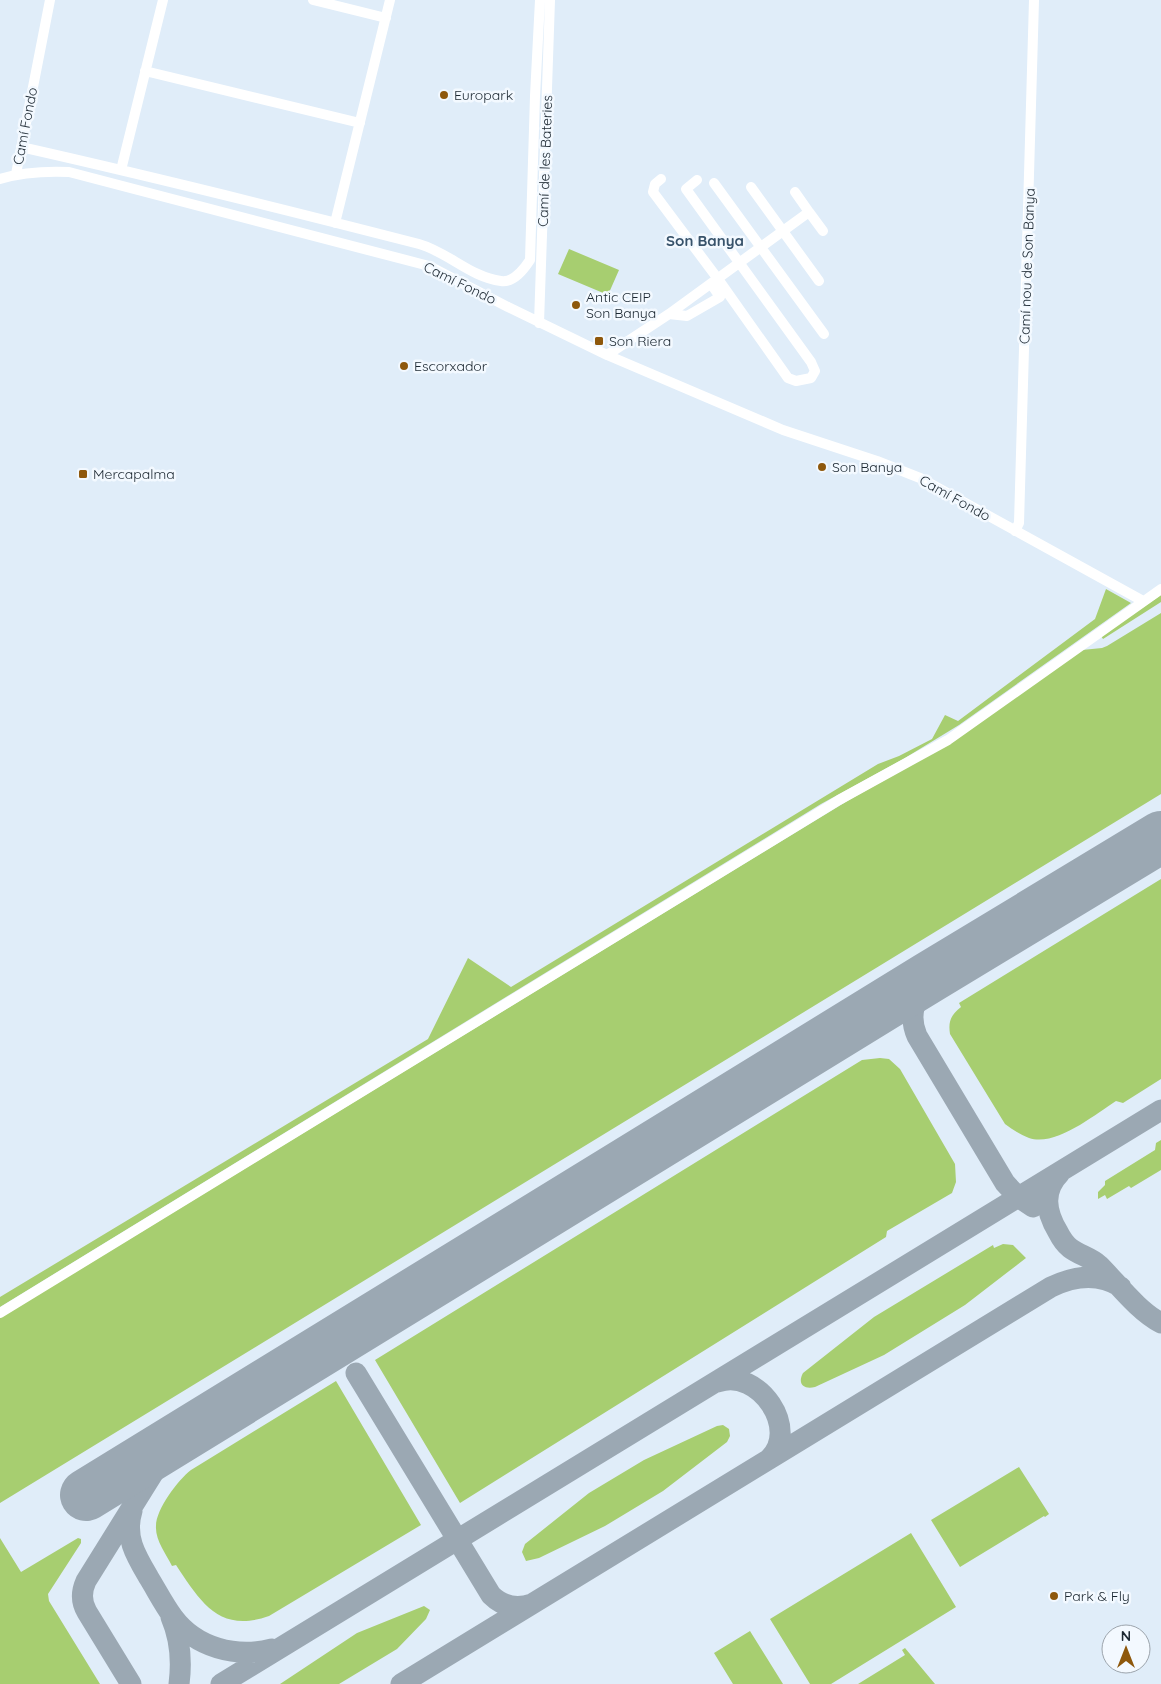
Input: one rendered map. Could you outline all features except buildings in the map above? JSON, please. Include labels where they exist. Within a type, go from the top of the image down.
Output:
[{"type":"street","name":"Camí Fondo","points":[[50,0],[16,174],[42,171],[69,172],[429,266],[606,355],[783,430],[920,478],[1143,601]]},
{"type":"street","points":[[121,170],[163,0]]},
{"type":"street","points":[[313,0],[386,18]]},
{"type":"street","points":[[335,223],[390,0]]},
{"type":"street","points":[[21,146],[424,246],[485,278],[504,282],[520,274],[530,260],[540,0]]},
{"type":"street","name":"Camí de les Bateries","points":[[540,323],[550,0]]},
{"type":"street","name":"Camí nou de Son Banya","points":[[1015,531],[1019,523],[1034,0]]},
{"type":"street","points":[[145,71],[360,123]]},
{"type":"street","points":[[0,179],[16,174]]},
{"type":"street","points":[[661,179],[655,184],[653,192],[714,281],[788,378],[796,381],[811,378],[815,371],[811,362],[686,189],[697,180]]},
{"type":"street","points":[[714,183],[824,334]]},
{"type":"street","points":[[751,187],[819,281]]},
{"type":"street","points":[[795,192],[823,231]]},
{"type":"street","points":[[606,355],[669,314],[809,212]]},
{"type":"street","points":[[669,314],[687,316],[720,297],[714,281]]},
{"type":"street","points":[[0,1313],[822,810],[948,740],[1161,589]]},
{"type":"green space","points":[[569,249],[619,270],[608,295],[558,274]]},
{"type":"green space","points":[[1106,589],[1131,603],[959,725],[905,758],[821,804],[0,1307],[0,1297],[428,1039],[468,958],[511,987],[878,764],[899,756],[932,739],[945,715],[958,721],[1095,619]]},
{"type":"green space","points":[[1161,595],[1161,602],[1103,639],[1101,636]]},
{"type":"green space","points":[[1161,613],[1161,794],[0,1503],[0,1318],[849,800],[954,741],[1082,650],[1107,646]]},
{"type":"green space","points":[[1161,879],[1161,1079],[1123,1103],[1116,1101],[1063,1134],[1040,1140],[1019,1134],[1005,1124],[950,1034],[949,1025],[955,1013],[961,1007],[959,1003]]},
{"type":"green space","points":[[889,1059],[900,1069],[955,1164],[956,1182],[952,1193],[887,1231],[886,1237],[460,1503],[375,1360],[862,1060]]},
{"type":"green space","points":[[1161,1140],[1161,1170],[1131,1188],[1129,1186],[1107,1199],[1105,1195],[1098,1199],[1098,1192],[1105,1185],[1105,1181],[1155,1150],[1156,1143]]},
{"type":"green space","points":[[1003,1244],[1013,1245],[1026,1258],[965,1305],[884,1355],[815,1387],[808,1388],[801,1383],[803,1373],[874,1317],[993,1245],[994,1248]]},
{"type":"green space","points":[[336,1381],[421,1525],[269,1616],[237,1621],[224,1617],[213,1611],[203,1602],[176,1565],[172,1566],[157,1536],[156,1526],[160,1511],[174,1488],[191,1470]]},
{"type":"green space","points":[[723,1425],[729,1429],[730,1436],[727,1442],[663,1491],[605,1526],[539,1558],[526,1561],[522,1552],[525,1544],[589,1493],[644,1460],[717,1426]]},
{"type":"green space","points":[[1019,1467],[1049,1514],[960,1567],[931,1520]]},
{"type":"green space","points":[[911,1533],[956,1607],[831,1684],[810,1684],[770,1619]]},
{"type":"green space","points":[[0,1538],[21,1572],[78,1538],[81,1539],[81,1543],[48,1594],[49,1601],[100,1684],[0,1684]]},
{"type":"green space","points":[[424,1606],[430,1610],[426,1619],[397,1649],[339,1684],[280,1684],[357,1633]]},
{"type":"green space","points":[[750,1631],[783,1684],[733,1684],[714,1653]]},
{"type":"green space","points":[[905,1648],[935,1684],[858,1684],[905,1655],[902,1650]]},
{"type":"taxiway","points":[[928,978],[917,999],[913,1013],[914,1028],[917,1036],[1005,1183],[1018,1197],[1033,1207]]},
{"type":"taxiway","points":[[221,1684],[1161,1110]]},
{"type":"taxiway","points":[[1060,1173],[1050,1187],[1048,1202],[1051,1217],[1066,1245],[1099,1265],[1144,1312],[1161,1323]]},
{"type":"taxiway","points":[[401,1684],[1051,1287],[1077,1278],[1095,1278],[1121,1287]]},
{"type":"taxiway","points":[[356,1373],[491,1595],[500,1602],[510,1606],[516,1607],[532,1604]]},
{"type":"taxiway","points":[[718,1382],[733,1380],[747,1384],[760,1392],[771,1404],[778,1418],[780,1433],[777,1447],[768,1460]]},
{"type":"taxiway","points":[[131,1684],[85,1608],[82,1597],[83,1589],[86,1581],[167,1451],[179,1438]]},
{"type":"taxiway","points":[[132,1511],[129,1529],[136,1554],[167,1608],[182,1628],[205,1643],[218,1648],[245,1652],[272,1649]]},
{"type":"taxiway","points":[[171,1617],[180,1650],[179,1684]]},
{"type":"runway","points":[[86,1495],[1161,837]]},
{"type":"place","name":"Europark","points":[[444,95]]},
{"type":"place","name":"Antic CEIP Son Banya","points":[[576,305]]},
{"type":"place","name":"Son Riera","points":[[599,341]]},
{"type":"place","name":"Escorxador","points":[[404,366]]},
{"type":"place","name":"Son Banya","points":[[822,467]]},
{"type":"place","name":"Mercapalma","points":[[83,474]]},
{"type":"place","name":"Park & Fly","points":[[1054,1596]]},
{"type":"district","name":"Son Banya","points":[[705,241]]}]
